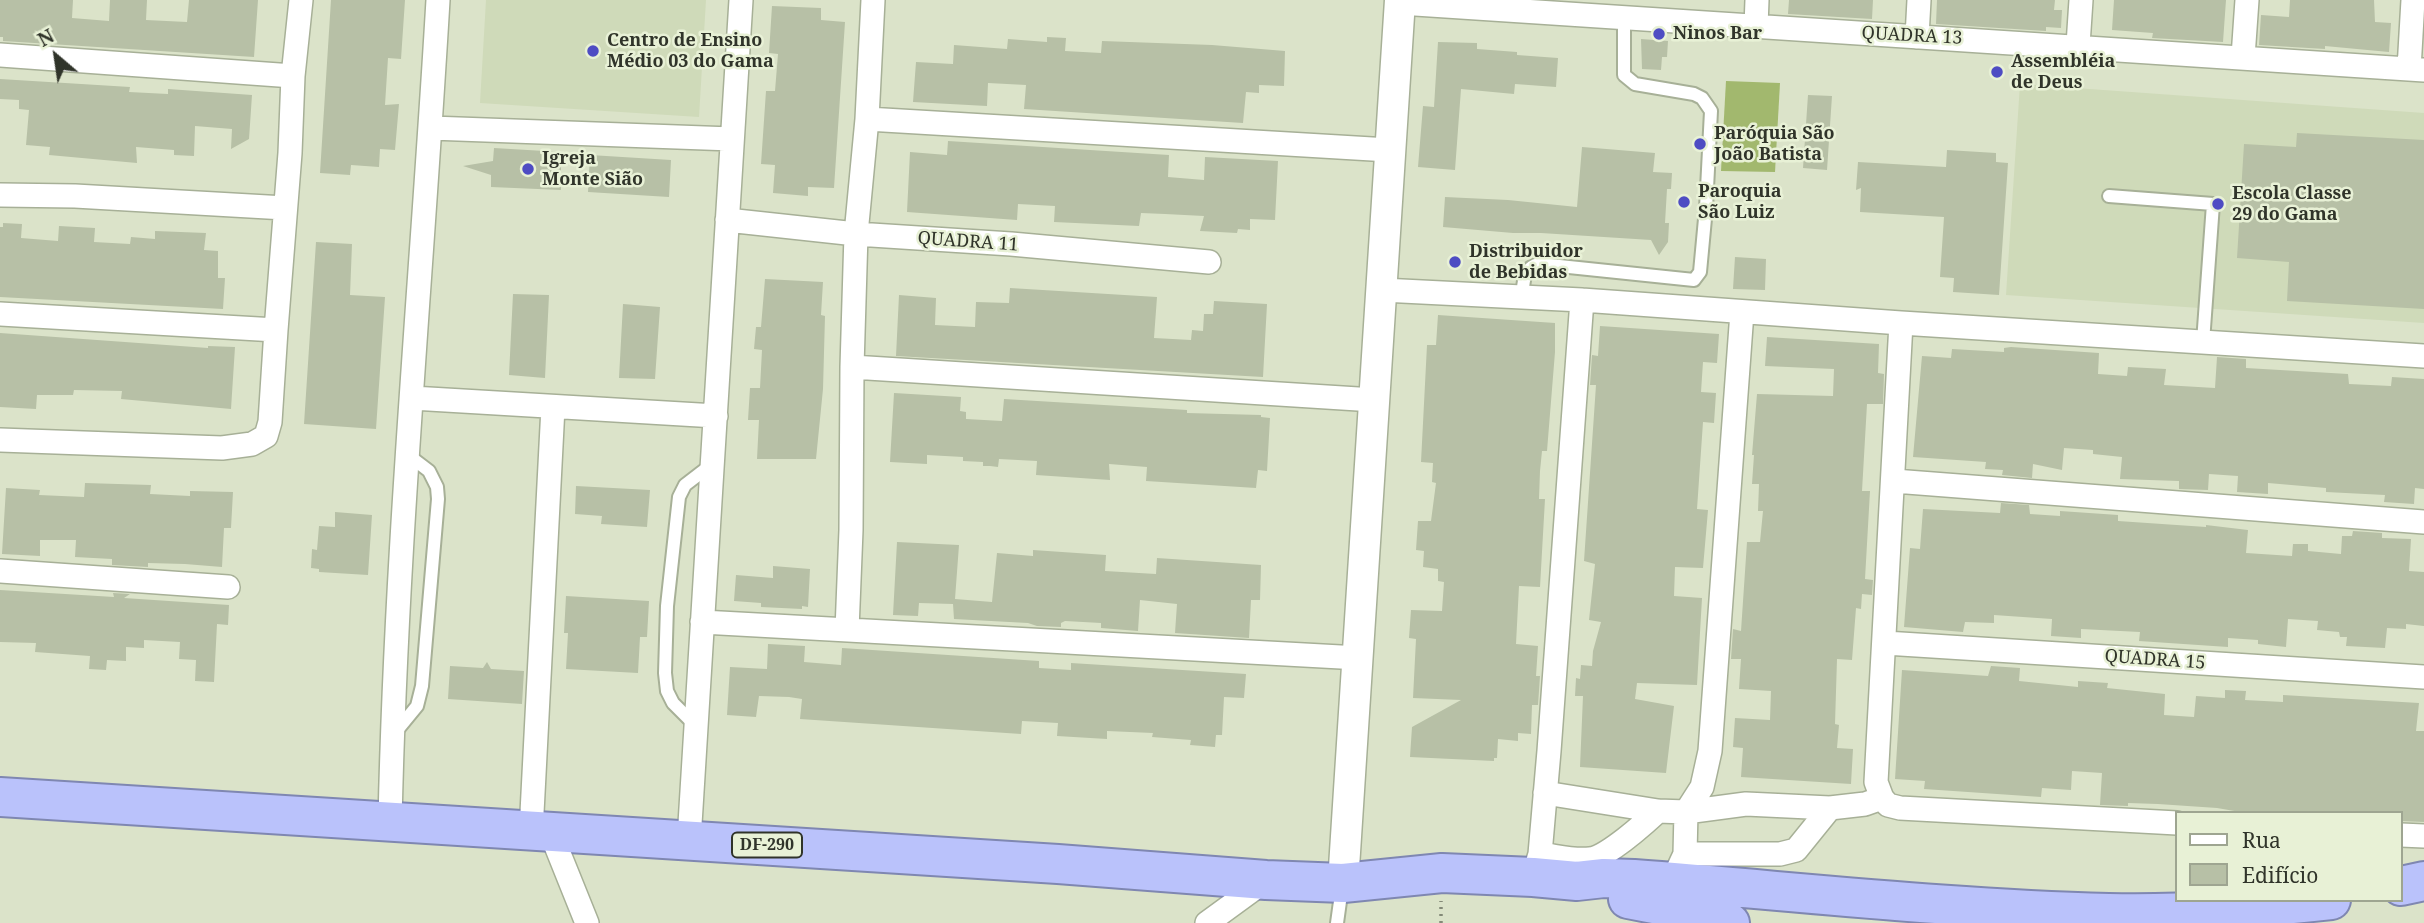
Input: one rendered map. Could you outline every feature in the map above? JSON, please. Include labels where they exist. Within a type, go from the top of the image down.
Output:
[{"type":"highway","name":"DF-290","points":[[0,797],[390,821],[535,833],[690,840],[1266,880],[1343,883],[1536,865],[1597,891],[1695,912],[1730,923]]},
{"type":"highway","name":"DF-290","points":[[1577,881],[1679,868],[1963,915],[2232,910],[2311,902]]},
{"type":"highway","points":[[2403,886],[2424,881]]},
{"type":"street","points":[[0,440],[222,448],[253,444],[266,436],[270,422],[293,76],[301,0]]},
{"type":"street","points":[[390,821],[392,737],[408,455],[438,0]]},
{"type":"street","points":[[690,840],[741,0]]},
{"type":"street","points":[[847,630],[856,234],[867,119],[873,0]]},
{"type":"street","points":[[1756,26],[1757,0]]},
{"type":"street","points":[[1917,37],[1919,0]]},
{"type":"street","points":[[2078,46],[2081,0]]},
{"type":"street","points":[[2243,57],[2247,0]]},
{"type":"street","points":[[2413,0],[2417,69]]},
{"type":"street","points":[[1343,883],[1400,1]]},
{"type":"street","name":"QUADRA 13","points":[[1400,1],[1524,13],[1602,8],[1624,18],[2417,69]]},
{"type":"street","points":[[0,55],[293,76]]},
{"type":"street","points":[[867,119],[1389,149]]},
{"type":"street","points":[[431,128],[732,139]]},
{"type":"street","points":[[0,195],[75,196],[285,208]]},
{"type":"street","name":"QUADRA 11","points":[[727,220],[856,234],[1025,245],[1209,262]]},
{"type":"street","points":[[1382,290],[1582,300],[2424,356]]},
{"type":"street","points":[[1582,300],[1545,793],[1536,865],[1597,857],[1641,827],[1657,811]]},
{"type":"street","points":[[1742,312],[1710,751],[1702,787],[1686,812],[1679,868],[1796,850],[1829,808]]},
{"type":"street","points":[[0,314],[276,330]]},
{"type":"street","points":[[1901,323],[1877,789],[1888,804],[1900,808],[2176,823]]},
{"type":"street","points":[[852,367],[1374,400]]},
{"type":"street","points":[[412,398],[716,416]]},
{"type":"street","points":[[553,407],[535,833],[554,841],[587,923]]},
{"type":"street","points":[[1894,481],[2424,522]]},
{"type":"street","points":[[0,571],[229,587]]},
{"type":"street","points":[[702,622],[1359,658]]},
{"type":"street","name":"QUADRA 15","points":[[1885,643],[2424,677]]},
{"type":"street","points":[[1545,793],[1657,811],[1686,812],[1746,804],[1829,808],[1865,804],[1882,798]]},
{"type":"street","points":[[2403,835],[2424,836]]},
{"type":"street","points":[[1207,923],[1266,880]]},
{"type":"lane","points":[[1522,298],[1525,273],[1531,265],[1694,280],[1700,272],[1710,111],[1702,98],[1694,94],[1635,84],[1624,75],[1624,18]]},
{"type":"lane","points":[[2109,196],[2213,204],[2203,342]]},
{"type":"lane","points":[[392,737],[416,706],[422,686],[438,518],[436,486],[429,471],[408,455]]},
{"type":"lane","points":[[695,725],[673,703],[667,691],[664,673],[667,606],[679,497],[685,485],[711,465]]},
{"type":"lane","points":[[1337,923],[1343,883]]},
{"type":"shaded area","name":"Centro de Ensino Médio 03 do Gama","points":[[486,0],[706,0],[699,117],[480,103]]},
{"type":"shaded area","name":"Escola Classe 29 do Gama","points":[[2020,84],[2424,113],[2424,323],[2006,295]]},
{"type":"green space","points":[[1726,81],[1780,83],[1775,172],[1721,171]]},
{"type":"building","points":[[0,0],[73,0],[72,18],[109,21],[110,0],[147,0],[146,20],[187,22],[189,0],[258,0],[254,57],[3,41],[3,37],[0,37]]},
{"type":"building","points":[[331,0],[405,0],[401,59],[388,58],[385,105],[399,104],[395,150],[380,149],[379,167],[351,165],[350,175],[320,173]]},
{"type":"building","points":[[1789,0],[1873,0],[1872,19],[1788,14]]},
{"type":"building","points":[[1937,0],[2055,0],[2054,10],[2062,10],[2061,28],[2046,27],[2046,31],[1936,24]]},
{"type":"building","points":[[2114,0],[2226,0],[2223,42],[2152,38],[2153,33],[2112,30]]},
{"type":"building","points":[[2290,0],[2374,0],[2375,22],[2391,23],[2389,52],[2325,46],[2325,49],[2259,45],[2261,15],[2289,17]]},
{"type":"building","points":[[772,6],[821,8],[821,20],[845,22],[834,188],[808,187],[808,196],[773,193],[775,165],[761,164],[766,91],[775,91],[778,54],[769,53]]},
{"type":"building","points":[[1047,37],[1066,38],[1065,51],[1101,53],[1102,41],[1285,51],[1284,86],[1259,85],[1259,93],[1246,92],[1243,123],[1024,109],[1026,85],[988,83],[987,106],[913,102],[916,62],[953,64],[954,45],[1007,49],[1008,39],[1047,42]]},
{"type":"building","points":[[1641,39],[1668,41],[1667,57],[1662,57],[1661,70],[1642,69]]},
{"type":"building","points":[[1438,42],[1477,43],[1477,49],[1558,58],[1556,87],[1515,84],[1514,94],[1461,89],[1455,170],[1418,167],[1423,106],[1434,107]]},
{"type":"building","points":[[0,79],[130,87],[129,92],[168,94],[168,89],[252,95],[249,139],[231,149],[232,129],[195,126],[194,156],[174,155],[174,150],[136,147],[137,163],[49,155],[50,147],[26,145],[29,110],[19,109],[19,100],[0,99]]},
{"type":"building","points":[[1808,95],[1832,96],[1827,170],[1803,168]]},
{"type":"building","points":[[2297,133],[2424,140],[2424,309],[2287,301],[2289,262],[2237,258],[2244,144],[2296,147]]},
{"type":"building","points":[[948,141],[1169,155],[1168,177],[1204,180],[1205,157],[1278,161],[1275,220],[1250,219],[1250,230],[1238,229],[1237,233],[1200,231],[1204,216],[1141,213],[1139,226],[1054,222],[1055,206],[1018,204],[1017,220],[907,212],[910,152],[947,155]]},
{"type":"building","points":[[1582,147],[1655,153],[1653,172],[1672,173],[1671,189],[1667,189],[1665,223],[1669,223],[1668,242],[1659,255],[1651,240],[1443,227],[1445,197],[1577,207]]},
{"type":"building","name":"Igreja Monte Sião","points":[[494,148],[561,152],[561,190],[491,187],[491,175],[463,166],[493,161]]},
{"type":"building","points":[[1947,150],[1996,153],[1996,162],[2008,163],[1999,295],[1953,292],[1954,278],[1940,277],[1944,217],[1860,212],[1861,188],[1856,190],[1858,162],[1946,167]]},
{"type":"building","points":[[590,155],[671,160],[669,197],[588,192]]},
{"type":"building","points":[[3,223],[22,224],[21,238],[58,241],[59,226],[95,228],[94,242],[130,244],[131,237],[155,239],[155,231],[206,233],[204,250],[218,251],[218,278],[225,278],[223,309],[0,297],[0,227],[3,227]]},
{"type":"building","points":[[316,242],[352,244],[350,295],[385,297],[376,429],[304,424]]},
{"type":"building","points":[[1735,257],[1766,259],[1765,290],[1733,289]]},
{"type":"building","points":[[765,279],[823,282],[823,389],[816,459],[757,459],[759,420],[748,420],[750,388],[760,388],[762,350],[754,349],[756,327],[761,327]]},
{"type":"building","points":[[1010,288],[1157,297],[1154,338],[1191,340],[1192,330],[1203,331],[1204,314],[1213,314],[1214,301],[1267,304],[1263,377],[896,356],[899,295],[936,298],[935,325],[975,327],[976,302],[1009,303]]},
{"type":"building","points":[[513,294],[549,295],[545,378],[509,375]]},
{"type":"building","points":[[623,304],[660,307],[655,379],[619,378]]},
{"type":"building","points":[[1438,315],[1555,323],[1547,451],[1542,451],[1540,471],[1539,499],[1545,499],[1540,587],[1519,586],[1516,644],[1538,646],[1538,705],[1532,705],[1531,734],[1518,733],[1518,741],[1498,739],[1497,758],[1494,758],[1494,761],[1410,757],[1412,727],[1461,700],[1413,698],[1416,639],[1409,638],[1411,610],[1442,611],[1444,582],[1438,581],[1438,569],[1423,567],[1424,551],[1416,550],[1418,521],[1431,521],[1436,483],[1432,482],[1433,463],[1421,462],[1427,345],[1436,345]]},
{"type":"building","points":[[1600,326],[1719,334],[1717,363],[1703,362],[1701,392],[1716,393],[1714,423],[1703,422],[1697,509],[1708,510],[1703,568],[1675,567],[1674,596],[1702,598],[1697,685],[1637,683],[1635,699],[1674,706],[1666,773],[1580,767],[1583,696],[1575,696],[1576,678],[1580,679],[1581,665],[1592,666],[1601,622],[1589,620],[1595,564],[1584,561],[1596,385],[1590,385],[1592,355],[1598,356]]},
{"type":"building","points":[[0,333],[208,348],[235,347],[231,409],[121,399],[122,391],[74,390],[73,395],[37,395],[36,409],[0,407]]},
{"type":"building","points":[[1767,337],[1879,344],[1878,373],[1884,374],[1883,404],[1867,404],[1862,491],[1870,491],[1865,579],[1873,580],[1872,595],[1862,594],[1861,609],[1856,608],[1852,660],[1837,659],[1837,748],[1853,749],[1851,784],[1741,777],[1743,748],[1733,747],[1735,718],[1770,720],[1771,691],[1739,689],[1741,659],[1731,659],[1733,629],[1741,631],[1747,542],[1760,542],[1763,511],[1758,511],[1759,484],[1752,484],[1757,394],[1833,396],[1834,369],[1765,366]]},
{"type":"building","points":[[2004,348],[2099,353],[2098,374],[2127,376],[2128,367],[2166,369],[2164,385],[2215,388],[2217,357],[2246,359],[2246,368],[2348,374],[2349,384],[2391,386],[2392,377],[2424,379],[2424,489],[2415,488],[2414,504],[2384,502],[2385,495],[2326,492],[2326,488],[2268,483],[2268,494],[2237,492],[2238,476],[2209,474],[2208,490],[2179,489],[2179,481],[2120,479],[2122,457],[2093,454],[2093,450],[2064,448],[2062,470],[2033,464],[2032,478],[2002,475],[2003,470],[1985,469],[1986,462],[1913,457],[1922,356],[1951,358],[1952,349],[2004,352]]},
{"type":"building","points":[[894,393],[961,397],[960,411],[966,412],[966,419],[1002,421],[1004,399],[1187,410],[1187,413],[1261,415],[1270,418],[1267,471],[1258,470],[1256,488],[1146,481],[1147,467],[1109,464],[1110,480],[1036,475],[1037,461],[999,459],[998,467],[983,466],[983,462],[963,461],[963,457],[927,455],[927,464],[890,462]]},
{"type":"building","points":[[85,483],[151,485],[150,494],[190,496],[190,491],[233,492],[231,528],[224,528],[222,567],[148,563],[148,567],[112,565],[112,559],[75,557],[76,540],[40,540],[40,556],[2,554],[6,488],[40,490],[39,495],[84,497]]},
{"type":"building","points":[[576,486],[650,490],[647,527],[601,524],[602,516],[575,514]]},
{"type":"building","points":[[2001,503],[2029,505],[2030,514],[2060,516],[2060,511],[2118,515],[2118,521],[2248,530],[2246,553],[2292,556],[2293,544],[2308,544],[2308,551],[2341,554],[2342,536],[2352,536],[2353,531],[2382,533],[2382,538],[2411,539],[2409,571],[2424,572],[2424,626],[2406,624],[2406,629],[2387,628],[2385,648],[2346,646],[2347,637],[2340,637],[2339,632],[2317,630],[2318,621],[2288,619],[2286,647],[2258,644],[2258,640],[2228,638],[2228,647],[2139,641],[2140,632],[2081,629],[2081,638],[2051,636],[2052,619],[1994,615],[1994,623],[1965,622],[1963,632],[1904,627],[1910,548],[1920,549],[1923,509],[2000,513]]},
{"type":"building","points":[[335,512],[372,515],[368,575],[319,572],[319,569],[311,568],[312,549],[317,550],[319,526],[335,527]]},
{"type":"building","points":[[897,542],[959,545],[955,599],[992,602],[997,553],[1033,556],[1033,550],[1106,555],[1105,571],[1156,574],[1157,558],[1261,565],[1260,600],[1251,600],[1249,638],[1175,633],[1177,604],[1140,600],[1138,631],[1101,628],[1101,623],[1065,621],[1061,623],[1061,627],[954,619],[953,604],[919,603],[918,616],[893,615]]},
{"type":"building","points":[[773,566],[810,569],[808,607],[761,607],[761,603],[734,601],[736,575],[773,578]]},
{"type":"building","points":[[0,590],[114,597],[113,593],[130,594],[124,598],[229,605],[228,625],[217,624],[214,682],[195,681],[196,660],[179,659],[180,642],[144,640],[144,648],[126,647],[126,661],[107,660],[106,670],[89,669],[90,656],[35,652],[36,643],[0,642]]},
{"type":"building","points":[[566,596],[649,601],[647,637],[640,637],[638,673],[566,669]]},
{"type":"building","points":[[768,644],[805,646],[804,662],[841,665],[842,648],[1039,661],[1039,668],[1071,670],[1071,663],[1246,674],[1244,698],[1224,697],[1222,735],[1216,735],[1215,747],[1190,745],[1191,740],[1152,737],[1153,733],[1107,731],[1107,739],[1057,736],[1058,723],[1022,721],[1021,734],[800,719],[802,699],[789,697],[759,696],[756,717],[727,715],[730,667],[767,669]]},
{"type":"building","points":[[487,662],[491,669],[524,671],[522,704],[448,699],[450,666],[483,668]]},
{"type":"building","points":[[1991,666],[2020,668],[2019,681],[2078,687],[2078,681],[2108,683],[2107,688],[2165,694],[2164,715],[2194,717],[2196,696],[2225,698],[2225,690],[2246,691],[2245,700],[2283,702],[2283,695],[2419,703],[2416,731],[2424,731],[2424,822],[2403,821],[2403,811],[2234,811],[2158,804],[2100,805],[2102,773],[2072,771],[2071,790],[2042,788],[2041,797],[1924,789],[1925,781],[1895,779],[1902,670],[1988,676]]},
{"type":"place","name":"Ninos Bar","points":[[1659,34]]},
{"type":"place","name":"Centro de Ensino Médio 03 do Gama","points":[[593,51]]},
{"type":"place","name":"Assembléia de Deus","points":[[1997,72]]},
{"type":"place","name":"Paróquia São João Batista","points":[[1700,144]]},
{"type":"place","name":"Igreja Monte Sião","points":[[528,169]]},
{"type":"place","name":"Paroquia São Luiz","points":[[1684,202]]},
{"type":"place","name":"Escola Classe 29 do Gama","points":[[2218,204]]},
{"type":"place","name":"Distribuidor de Bebidas","points":[[1455,262]]}]
